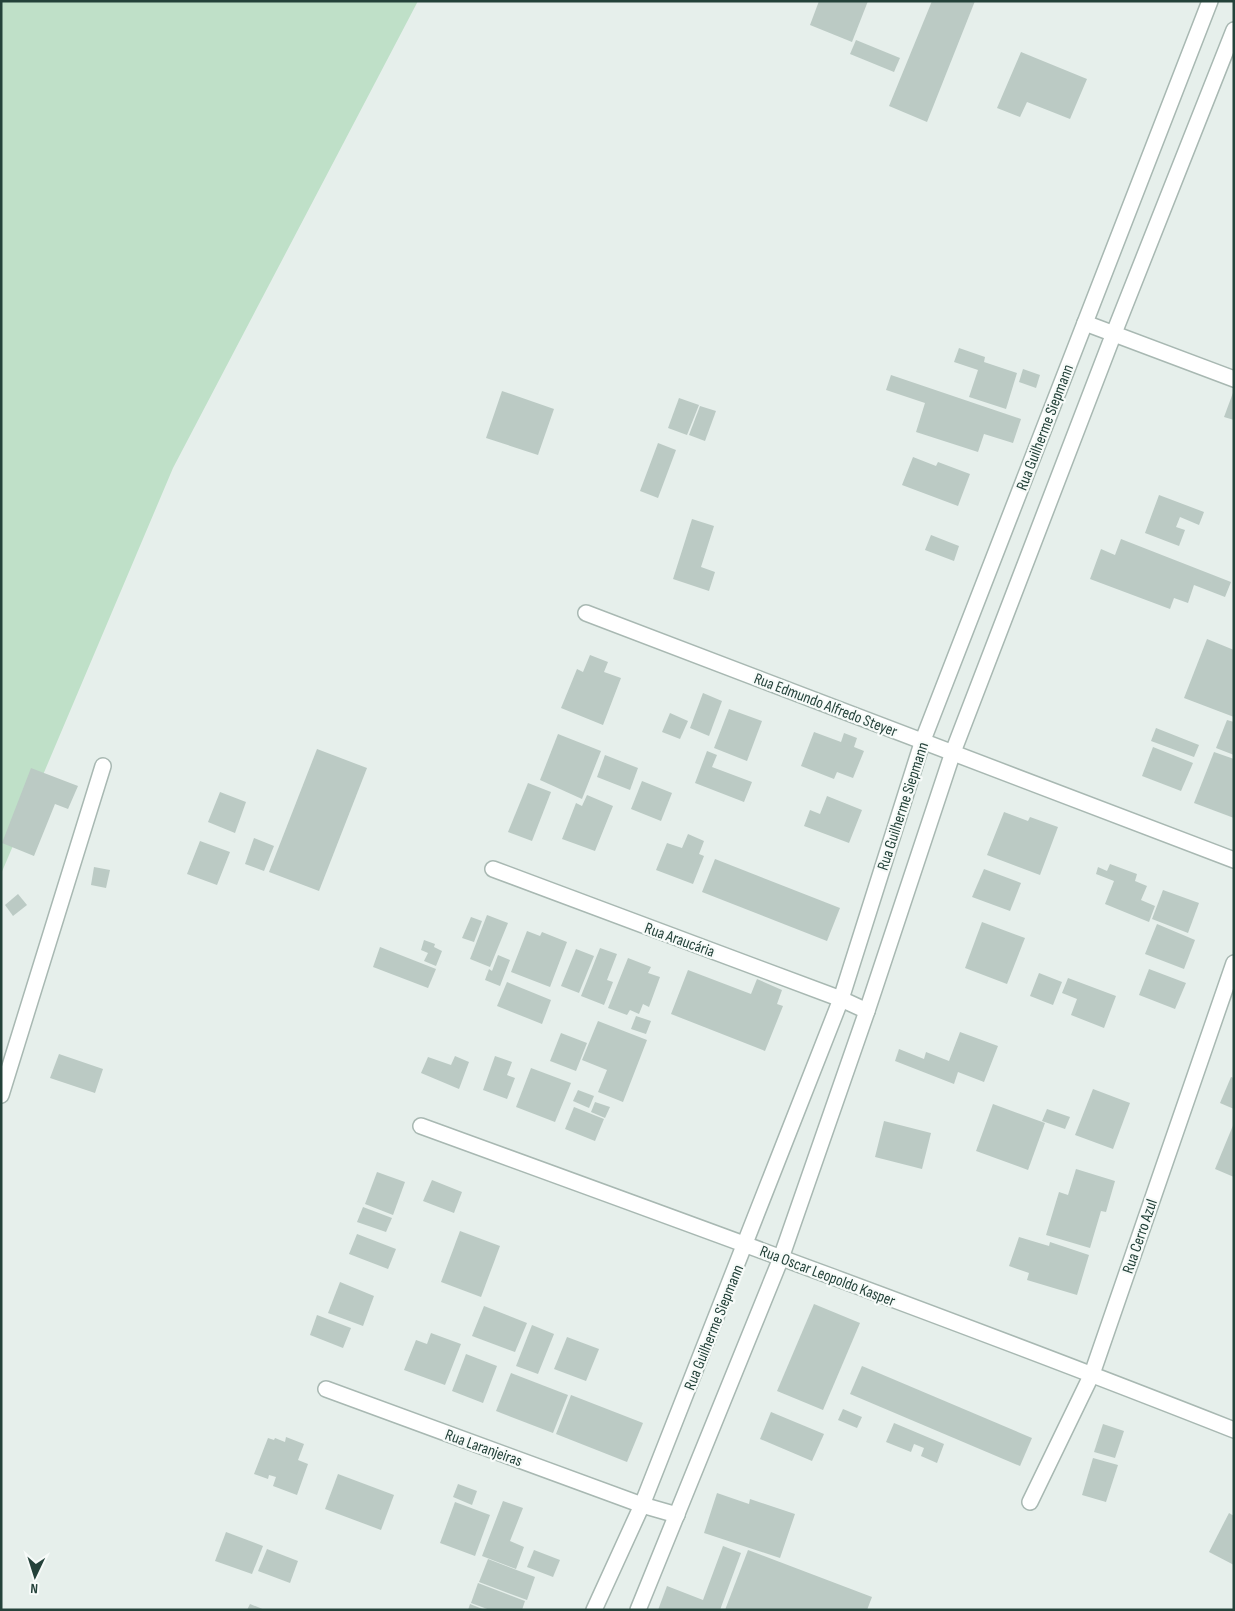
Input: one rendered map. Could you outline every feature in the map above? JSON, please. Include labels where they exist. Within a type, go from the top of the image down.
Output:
[{"type":"street","name":"Rua Guilherme Siepmann","points":[[594,1610],[642,1505],[746,1244],[840,999],[923,740],[1210,1]]},
{"type":"street","name":"Rua Guilherme Siepmann","points":[[638,1610],[781,1258],[867,1011],[953,752],[1114,333],[1234,30]]},
{"type":"street","points":[[1085,323],[1234,379]]},
{"type":"street","name":"Rua Edmundo Alfredo Steyer","points":[[586,613],[1234,860]]},
{"type":"street","points":[[1,1095],[103,766]]},
{"type":"street","name":"Rua Araucária","points":[[493,869],[840,999],[867,1011]]},
{"type":"street","name":"Rua Cerro Azul","points":[[1030,1502],[1092,1374],[1234,963]]},
{"type":"street","name":"Rua Oscar Leopoldo Kasper","points":[[421,1126],[746,1244],[1092,1374],[1234,1430]]},
{"type":"street","name":"Rua Laranjeiras","points":[[326,1389],[642,1505],[677,1515]]},
{"type":"green space","points":[[1,1],[418,1],[173,468],[1,874]]},
{"type":"building","points":[[819,1],[868,1],[852,42],[810,25]]},
{"type":"building","points":[[932,1],[975,1],[927,122],[889,106]]},
{"type":"building","points":[[856,40],[900,58],[894,72],[850,54]]},
{"type":"building","points":[[1021,52],[1087,79],[1070,119],[1027,102],[1020,117],[997,108]]},
{"type":"building","points":[[959,348],[985,357],[984,362],[1017,373],[1006,409],[969,397],[978,370],[954,362]]},
{"type":"building","points":[[1023,369],[1040,375],[1036,388],[1019,382]]},
{"type":"building","points":[[891,375],[1021,419],[1013,443],[984,434],[978,452],[916,432],[925,403],[886,390]]},
{"type":"building","points":[[1234,390],[1234,420],[1224,417]]},
{"type":"building","points":[[502,391],[554,409],[538,455],[486,438]]},
{"type":"building","points":[[679,398],[699,405],[687,435],[668,428]]},
{"type":"building","points":[[700,406],[716,411],[705,441],[689,435]]},
{"type":"building","points":[[658,443],[676,450],[658,498],[640,491]]},
{"type":"building","points":[[913,457],[936,466],[938,462],[970,474],[958,506],[902,485]]},
{"type":"building","points":[[1159,495],[1204,512],[1199,525],[1180,517],[1176,527],[1185,530],[1179,546],[1145,533]]},
{"type":"building","points":[[692,519],[714,526],[701,567],[715,572],[709,591],[673,579]]},
{"type":"building","points":[[931,535],[959,546],[954,561],[925,550]]},
{"type":"building","points":[[1121,539],[1231,582],[1225,597],[1194,585],[1188,603],[1174,598],[1170,609],[1090,579],[1101,549],[1115,555]]},
{"type":"building","points":[[1207,639],[1234,650],[1234,717],[1184,698]]},
{"type":"building","points":[[590,655],[608,662],[604,672],[621,678],[603,725],[561,708],[577,669],[583,672]]},
{"type":"building","points":[[703,693],[722,701],[709,736],[690,728]]},
{"type":"building","points":[[729,709],[762,721],[747,761],[714,748]]},
{"type":"building","points":[[670,713],[688,721],[680,739],[662,732]]},
{"type":"building","points":[[1227,720],[1234,722],[1234,755],[1216,748]]},
{"type":"building","points":[[1156,728],[1199,745],[1194,757],[1151,741]]},
{"type":"building","points":[[814,732],[841,742],[844,733],[857,738],[854,747],[864,751],[853,778],[837,772],[834,779],[801,766]]},
{"type":"building","points":[[558,734],[601,751],[582,799],[540,780]]},
{"type":"building","points":[[1153,747],[1193,763],[1181,791],[1142,776]]},
{"type":"building","points":[[317,749],[367,768],[319,891],[269,872]]},
{"type":"building","points":[[707,751],[717,755],[712,767],[752,782],[744,802],[695,783]]},
{"type":"building","points":[[1214,752],[1234,759],[1234,818],[1194,803]]},
{"type":"building","points":[[605,755],[638,768],[630,790],[597,777]]},
{"type":"building","points":[[31,768],[78,786],[68,809],[55,804],[34,856],[2,843]]},
{"type":"building","points":[[642,781],[672,793],[661,821],[631,809]]},
{"type":"building","points":[[528,783],[551,792],[532,841],[508,832]]},
{"type":"building","points":[[220,792],[246,802],[235,833],[208,822]]},
{"type":"building","points":[[587,795],[613,806],[595,851],[562,839],[576,803],[582,806]]},
{"type":"building","points":[[827,796],[862,810],[849,843],[804,826],[810,810],[820,814]]},
{"type":"building","points":[[1004,812],[1028,821],[1030,817],[1058,827],[1040,875],[987,855]]},
{"type":"building","points":[[688,834],[704,841],[699,854],[704,856],[693,884],[656,870],[667,843],[682,848]]},
{"type":"building","points":[[254,838],[274,846],[264,871],[245,864]]},
{"type":"building","points":[[200,841],[230,852],[217,885],[187,874]]},
{"type":"building","points":[[715,859],[840,908],[827,941],[702,892]]},
{"type":"building","points":[[1110,864],[1137,874],[1135,881],[1147,886],[1141,900],[1155,906],[1149,922],[1105,904],[1114,881],[1096,874],[1098,867],[1107,871]]},
{"type":"building","points":[[94,867],[110,870],[106,888],[91,885]]},
{"type":"building","points":[[984,869],[1021,883],[1010,911],[972,897]]},
{"type":"building","points":[[1163,890],[1199,903],[1188,933],[1152,919]]},
{"type":"building","points":[[18,894],[27,905],[13,916],[5,905]]},
{"type":"building","points":[[487,915],[508,923],[490,967],[470,959]]},
{"type":"building","points":[[471,917],[482,921],[474,942],[462,938]]},
{"type":"building","points":[[982,922],[1025,938],[1007,984],[965,968]]},
{"type":"building","points":[[1157,924],[1195,940],[1184,969],[1145,954]]},
{"type":"building","points":[[527,931],[540,936],[542,932],[567,942],[550,987],[511,972]]},
{"type":"building","points":[[424,940],[435,944],[434,947],[442,951],[436,966],[424,961],[428,953],[421,950]]},
{"type":"building","points":[[380,947],[436,969],[428,988],[373,967]]},
{"type":"building","points":[[600,948],[617,954],[607,980],[613,982],[604,1005],[581,996]]},
{"type":"building","points":[[576,949],[594,956],[579,993],[561,986]]},
{"type":"building","points":[[498,955],[510,960],[500,986],[485,980],[489,969],[492,971]]},
{"type":"building","points":[[628,958],[651,967],[648,973],[660,977],[649,1007],[643,1004],[639,1014],[630,1010],[627,1015],[608,1008]]},
{"type":"building","points":[[1149,969],[1186,983],[1175,1009],[1139,995]]},
{"type":"building","points":[[688,970],[751,994],[757,979],[782,990],[777,1004],[783,1006],[765,1051],[671,1014]]},
{"type":"building","points":[[1039,973],[1062,982],[1053,1005],[1030,996]]},
{"type":"building","points":[[1068,978],[1116,996],[1104,1028],[1071,1015],[1077,999],[1062,993]]},
{"type":"building","points":[[507,982],[551,1000],[542,1024],[497,1006]]},
{"type":"building","points":[[636,1016],[651,1021],[646,1034],[631,1029]]},
{"type":"building","points":[[598,1021],[647,1040],[623,1102],[598,1092],[607,1070],[582,1060]]},
{"type":"building","points":[[960,1032],[998,1046],[984,1082],[958,1072],[954,1084],[895,1061],[899,1049],[924,1059],[926,1052],[949,1061]]},
{"type":"building","points":[[561,1033],[587,1043],[576,1071],[550,1061]]},
{"type":"building","points":[[59,1054],[103,1069],[95,1093],[50,1078]]},
{"type":"building","points":[[455,1056],[469,1062],[459,1089],[421,1073],[428,1057],[451,1065]]},
{"type":"building","points":[[495,1056],[512,1062],[507,1075],[515,1078],[507,1099],[483,1090]]},
{"type":"building","points":[[531,1068],[571,1083],[555,1122],[516,1107]]},
{"type":"building","points":[[1231,1077],[1234,1078],[1234,1109],[1220,1103]]},
{"type":"building","points":[[1093,1089],[1130,1103],[1113,1149],[1075,1135]]},
{"type":"building","points":[[578,1090],[594,1096],[589,1108],[573,1101]]},
{"type":"building","points":[[595,1102],[610,1107],[605,1118],[591,1112]]},
{"type":"building","points":[[993,1104],[1045,1123],[1028,1170],[976,1151]]},
{"type":"building","points":[[574,1107],[604,1119],[595,1141],[565,1129]]},
{"type":"building","points":[[1047,1109],[1070,1117],[1065,1129],[1042,1121]]},
{"type":"building","points":[[884,1121],[931,1133],[922,1169],[875,1157]]},
{"type":"building","points":[[1234,1123],[1234,1177],[1215,1169]]},
{"type":"building","points":[[1076,1169],[1115,1181],[1106,1212],[1101,1211],[1090,1248],[1046,1235],[1059,1192],[1068,1195]]},
{"type":"building","points":[[377,1172],[405,1182],[393,1215],[365,1204]]},
{"type":"building","points":[[432,1180],[462,1192],[454,1213],[423,1201]]},
{"type":"building","points":[[363,1207],[392,1218],[386,1232],[357,1222]]},
{"type":"building","points":[[460,1231],[500,1246],[481,1297],[441,1282]]},
{"type":"building","points":[[357,1234],[396,1249],[388,1269],[349,1254]]},
{"type":"building","points":[[1019,1237],[1049,1246],[1050,1242],[1089,1255],[1077,1295],[1027,1280],[1029,1273],[1009,1266]]},
{"type":"building","points":[[340,1282],[374,1296],[363,1326],[328,1313]]},
{"type":"building","points":[[814,1304],[860,1323],[823,1410],[777,1391]]},
{"type":"building","points":[[484,1306],[527,1323],[515,1352],[472,1336]]},
{"type":"building","points":[[317,1315],[351,1328],[343,1348],[310,1335]]},
{"type":"building","points":[[532,1325],[554,1334],[538,1374],[516,1366]]},
{"type":"building","points":[[431,1333],[461,1344],[445,1385],[404,1370],[416,1340],[427,1344]]},
{"type":"building","points":[[567,1337],[599,1349],[586,1381],[554,1369]]},
{"type":"building","points":[[466,1354],[497,1366],[483,1403],[452,1391]]},
{"type":"building","points":[[862,1366],[1032,1438],[1020,1466],[850,1394]]},
{"type":"building","points":[[511,1373],[568,1395],[553,1433],[496,1411]]},
{"type":"building","points":[[571,1395],[643,1423],[627,1462],[556,1434]]},
{"type":"building","points":[[843,1409],[862,1417],[857,1428],[838,1420]]},
{"type":"building","points":[[771,1412],[824,1434],[812,1461],[760,1439]]},
{"type":"building","points":[[894,1423],[944,1444],[937,1463],[921,1456],[924,1448],[914,1444],[911,1452],[886,1442]]},
{"type":"building","points":[[1103,1424],[1124,1431],[1115,1458],[1094,1452]]},
{"type":"building","points":[[286,1437],[304,1444],[298,1460],[308,1464],[297,1495],[273,1486],[276,1477],[269,1475],[268,1479],[254,1474],[268,1438],[274,1440],[275,1438],[285,1442]]},
{"type":"building","points":[[1093,1458],[1118,1465],[1106,1502],[1082,1495]]},
{"type":"building","points":[[338,1474],[394,1495],[381,1530],[325,1509]]},
{"type":"building","points":[[458,1484],[477,1491],[472,1505],[453,1497]]},
{"type":"building","points":[[717,1493],[749,1504],[750,1499],[795,1514],[780,1558],[704,1533]]},
{"type":"building","points":[[503,1501],[523,1508],[510,1541],[524,1547],[516,1569],[482,1556]]},
{"type":"building","points":[[455,1502],[490,1515],[475,1556],[440,1543]]},
{"type":"building","points":[[1229,1513],[1234,1516],[1234,1565],[1209,1552]]},
{"type":"building","points":[[226,1532],[263,1546],[252,1574],[215,1561]]},
{"type":"building","points":[[723,1546],[741,1553],[720,1610],[658,1610],[667,1586],[703,1600]]},
{"type":"building","points":[[267,1549],[298,1561],[290,1583],[258,1571]]},
{"type":"building","points":[[534,1550],[560,1560],[553,1577],[527,1567]]},
{"type":"building","points":[[748,1550],[872,1597],[867,1610],[725,1610]]},
{"type":"building","points":[[488,1559],[535,1577],[527,1600],[479,1582]]},
{"type":"building","points":[[478,1583],[525,1601],[522,1610],[490,1610],[471,1603]]},
{"type":"building","points":[[250,1604],[265,1610],[247,1610]]},
{"type":"building","points":[[470,1604],[485,1610],[468,1610]]}]
